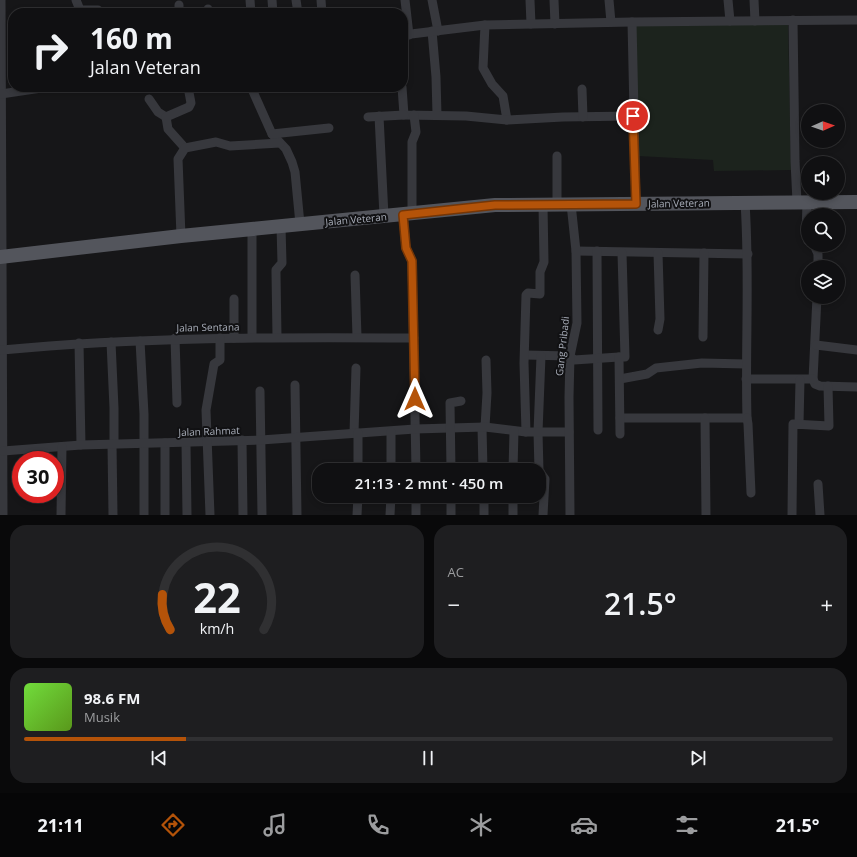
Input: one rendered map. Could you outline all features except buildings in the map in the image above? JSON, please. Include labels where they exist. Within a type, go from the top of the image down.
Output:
[{"type":"main road","name":"Jalan Veteran","points":[[0,257],[181,236],[495,205],[857,202]]},
{"type":"street","points":[[1,0],[0,257],[3,451],[1,490],[2,515]]},
{"type":"street","points":[[432,0],[435,31],[437,115]]},
{"type":"street","points":[[530,0],[531,24]]},
{"type":"street","points":[[554,0],[555,24]]},
{"type":"street","points":[[609,0],[611,22]]},
{"type":"street","points":[[728,0],[730,21]]},
{"type":"street","points":[[754,0],[755,21]]},
{"type":"street","points":[[793,20],[795,161],[803,208]]},
{"type":"street","points":[[408,35],[485,25],[611,22],[857,20]]},
{"type":"street","points":[[632,22],[636,204]]},
{"type":"street","points":[[485,25],[484,68],[492,84],[503,96],[507,120]]},
{"type":"street","points":[[582,90],[583,117]]},
{"type":"street","points":[[1,94],[14,92]]},
{"type":"street","points":[[166,117],[189,107],[189,92]]},
{"type":"street","points":[[253,92],[272,134],[280,143],[292,162],[295,172],[300,224]]},
{"type":"street","points":[[402,92],[404,115]]},
{"type":"street","points":[[149,99],[158,112],[166,117],[168,129],[185,148]]},
{"type":"street","points":[[414,115],[416,132],[412,142],[406,248],[412,261],[416,463]]},
{"type":"street","points":[[368,117],[437,115],[507,120],[633,116]]},
{"type":"street","points":[[379,116],[384,216]]},
{"type":"street","points":[[272,134],[329,128]]},
{"type":"street","points":[[181,236],[178,160],[185,148],[216,142],[230,146],[280,143]]},
{"type":"street","points":[[526,432],[526,294],[540,294],[540,272],[542,268],[544,246],[557,205],[557,156]]},
{"type":"street","points":[[745,203],[748,254],[746,379],[751,493]]},
{"type":"street","name":"Gang Pribadi","points":[[557,205],[576,251],[577,323],[570,356],[570,515]]},
{"type":"street","points":[[277,338],[275,280],[276,270],[282,263],[281,226]]},
{"type":"street","points":[[252,229],[252,337]]},
{"type":"street","points":[[576,251],[748,254]]},
{"type":"street","points":[[597,251],[599,360],[598,430]]},
{"type":"street","points":[[525,355],[570,356],[574,360],[599,360],[601,358],[624,357],[622,253]]},
{"type":"street","points":[[658,253],[660,319],[658,330]]},
{"type":"street","points":[[703,337],[704,253]]},
{"type":"street","points":[[356,274],[356,338]]},
{"type":"street","points":[[234,299],[234,338]]},
{"type":"street","points":[[817,304],[816,346],[813,379],[817,385],[857,387]]},
{"type":"street","points":[[175,338],[177,403]]},
{"type":"street","name":"Jalan Sentana","points":[[2,350],[79,343],[175,338],[414,338]]},
{"type":"street","points":[[210,515],[207,399],[214,364],[220,360],[220,338]]},
{"type":"street","points":[[140,341],[144,444],[144,515]]},
{"type":"street","points":[[111,342],[114,408],[112,515]]},
{"type":"street","points":[[79,343],[81,445]]},
{"type":"street","points":[[816,346],[857,350]]},
{"type":"street","points":[[541,356],[538,432],[539,472],[545,479],[543,515]]},
{"type":"street","points":[[619,357],[620,434]]},
{"type":"street","points":[[483,463],[483,427],[487,393],[486,360]]},
{"type":"street","points":[[620,379],[647,374],[656,368],[702,363],[746,364]]},
{"type":"street","points":[[356,368],[358,463]]},
{"type":"street","points":[[746,379],[813,379]]},
{"type":"street","points":[[799,424],[800,380]]},
{"type":"street","points":[[294,385],[297,515]]},
{"type":"street","points":[[792,515],[793,424],[830,426],[828,386]]},
{"type":"street","points":[[260,391],[262,515]]},
{"type":"street","points":[[451,463],[450,403],[461,401]]},
{"type":"street","points":[[620,418],[747,418]]},
{"type":"street","points":[[705,418],[706,515]]},
{"type":"street","name":"Jalan Rahmat","points":[[3,451],[81,445],[261,440],[391,432],[415,429],[483,427],[526,432],[569,432]]},
{"type":"street","points":[[513,463],[514,431]]},
{"type":"street","points":[[391,432],[391,463]]},
{"type":"street","points":[[242,440],[243,515]]},
{"type":"street","points":[[165,443],[165,515]]},
{"type":"street","points":[[186,443],[187,515]]},
{"type":"street","points":[[61,515],[62,447]]},
{"type":"street","points":[[818,484],[820,515]]},
{"type":"street","points":[[357,515],[358,503]]},
{"type":"street","points":[[390,515],[391,503]]},
{"type":"street","points":[[416,503],[416,515]]},
{"type":"street","points":[[451,503],[451,515]]},
{"type":"street","points":[[484,503],[484,515]]},
{"type":"street","points":[[513,503],[513,515]]},
{"type":"shaded area","points":[[788,24],[791,170],[714,171],[713,160],[638,156],[635,25]]},
{"type":"route","points":[[415,399],[412,261],[406,248],[404,238],[403,215],[495,205],[636,204],[633,116]]}]
